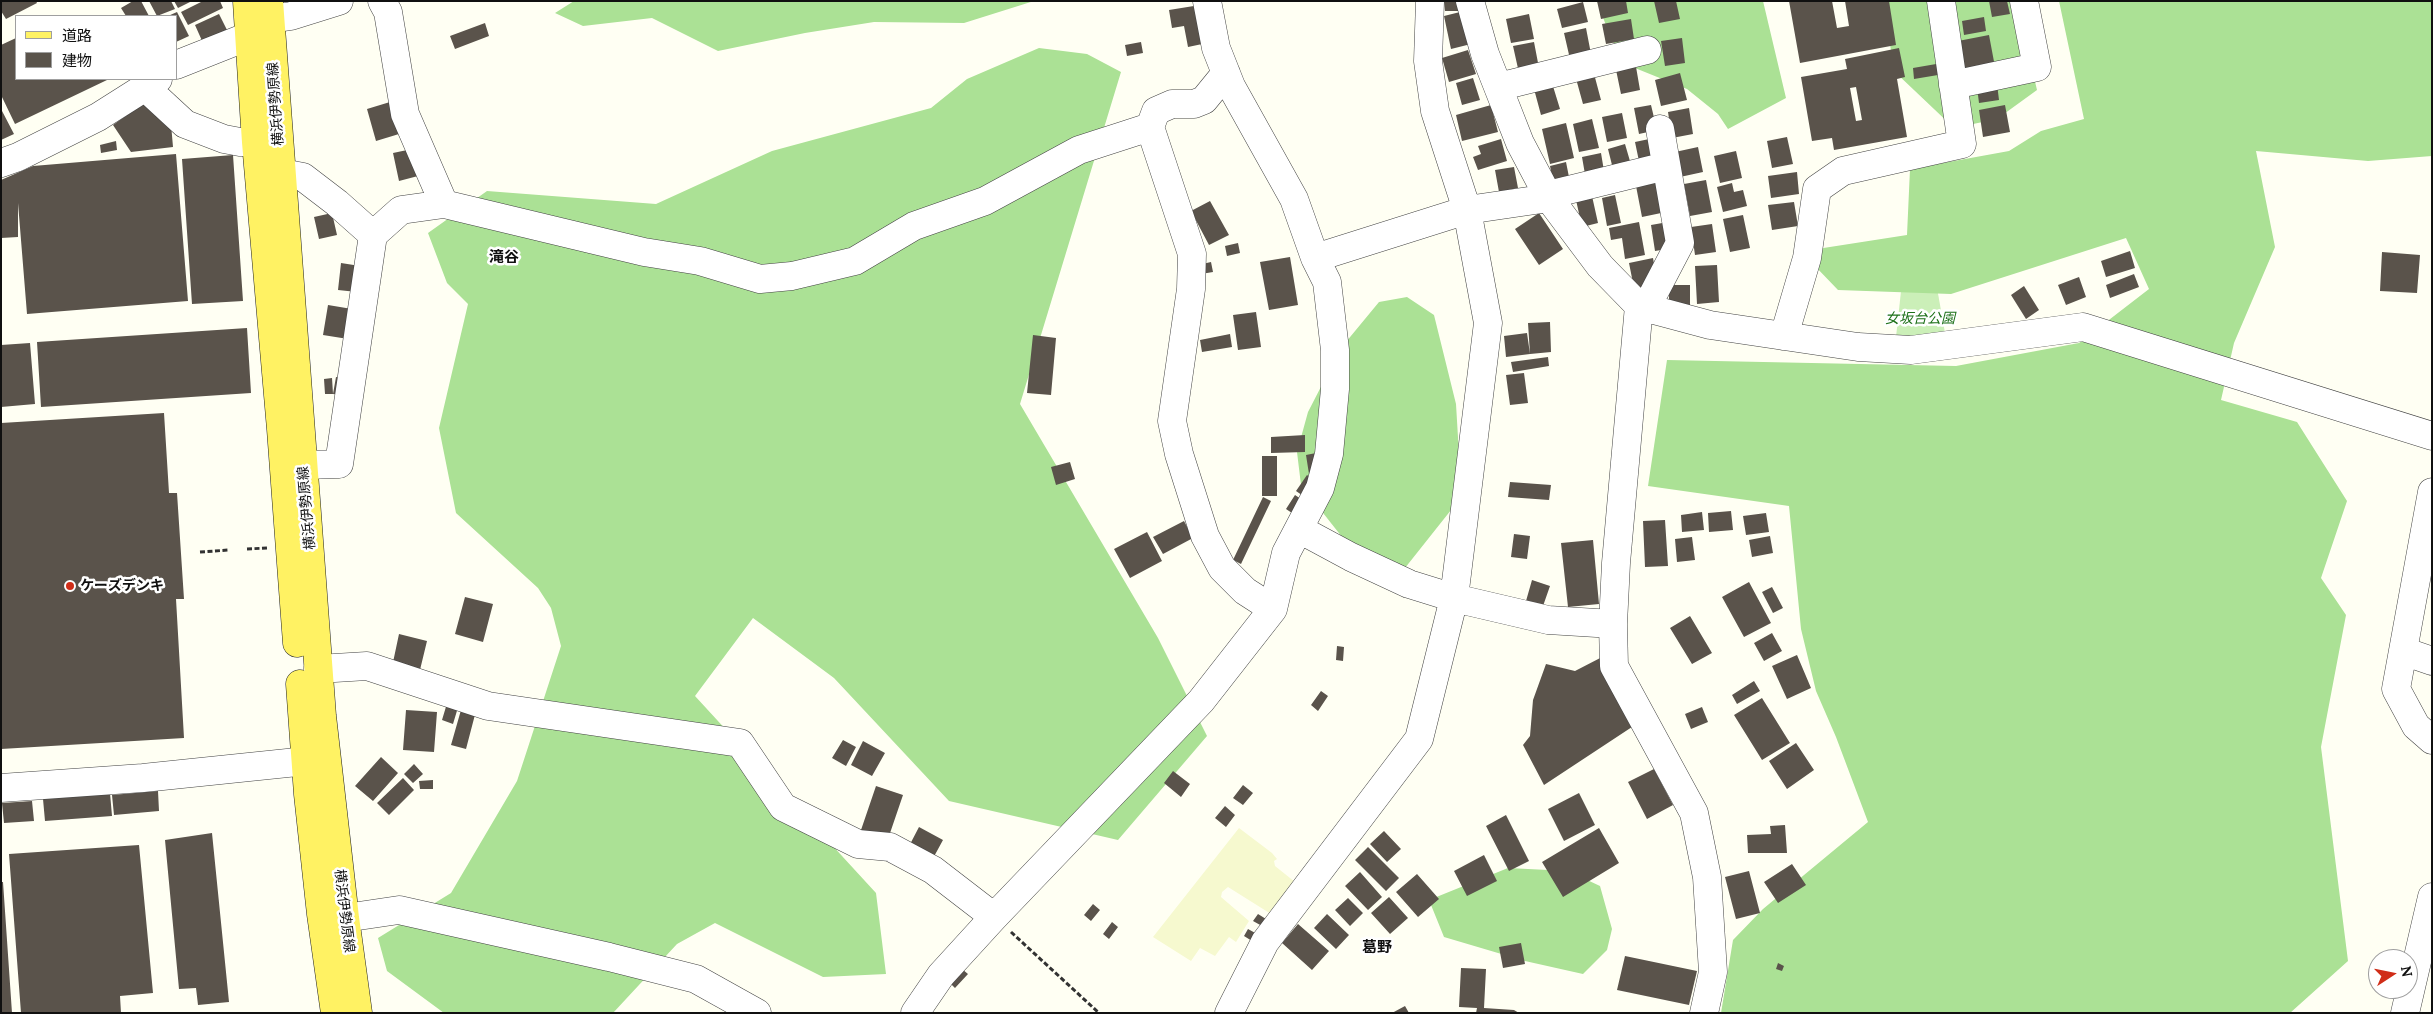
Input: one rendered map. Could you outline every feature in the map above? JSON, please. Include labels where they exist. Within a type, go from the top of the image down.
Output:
[{"type":"main road","name":"横浜伊勢原線","points":[[247,1],[256,142],[282,429],[316,760],[345,918],[358,1013]]},
{"type":"main road","name":"横浜伊勢原線","points":[[270,10],[318,669],[316,760],[321,914],[335,1013]]},
{"type":"street","points":[[270,10],[291,16],[339,1]]},
{"type":"street","points":[[382,1],[388,12],[405,114],[444,204]]},
{"type":"street","points":[[915,1013],[941,975],[994,917],[1201,701],[1273,609],[1286,553],[1320,488],[1329,454],[1335,389],[1332,313],[1327,282],[1315,258],[1294,199],[1231,86],[1216,48],[1207,1]]},
{"type":"street","points":[[1229,1013],[1265,942],[1419,739],[1454,598],[1488,324],[1467,210],[1435,111],[1428,61],[1430,1]]},
{"type":"street","points":[[1470,1],[1485,54],[1520,142],[1548,197],[1600,266],[1642,307],[1710,324],[1784,336],[1858,347],[1911,350],[2082,328],[2432,436]]},
{"type":"street","points":[[1784,336],[1807,258],[1817,189],[1843,172],[1962,144],[1941,1]]},
{"type":"street","points":[[1953,85],[2036,67],[2024,1]]},
{"type":"street","points":[[178,64],[249,36]]},
{"type":"street","points":[[1498,86],[1647,50]]},
{"type":"street","points":[[1226,73],[1204,100],[1194,104],[1172,104],[1156,111],[1150,127],[1192,254],[1190,299],[1172,421],[1179,454],[1205,536],[1222,568],[1245,591],[1273,609]]},
{"type":"street","points":[[1,163],[98,116],[152,83],[185,124],[224,139],[256,142]]},
{"type":"street","points":[[303,465],[339,464],[373,235],[401,210],[444,204],[644,252],[700,262],[760,279],[792,276],[855,262],[914,226],[985,201],[1079,150],[1150,127]]},
{"type":"street","points":[[1660,129],[1680,243],[1642,307],[1616,563],[1613,624],[1614,666],[1694,813],[1707,877],[1713,972],[1704,1013]]},
{"type":"street","points":[[1315,258],[1467,210],[1548,197],[1666,166]]},
{"type":"street","points":[[282,173],[303,177],[373,235]]},
{"type":"street","points":[[2432,492],[2396,690],[2416,726],[2432,740]]},
{"type":"street","points":[[1299,529],[1351,557],[1409,584],[1454,598],[1548,620],[1613,624]]},
{"type":"street","points":[[2403,651],[2432,661]]},
{"type":"street","points":[[318,669],[367,666],[488,706],[740,743],[783,807],[858,844],[890,847],[933,870],[994,917]]},
{"type":"street","points":[[1,788],[143,778],[316,760]]},
{"type":"street","points":[[2405,1013],[2432,897]]},
{"type":"street","points":[[345,918],[398,910],[590,953],[696,979],[757,1013]]},
{"type":"path","points":[[247,549],[270,548]]},
{"type":"path","points":[[200,552],[229,550]]},
{"type":"path","points":[[994,917],[1099,1013]]},
{"type":"green space","points":[[574,1],[1034,1],[964,23],[874,22],[805,33],[718,51],[652,18],[583,26],[555,13]]},
{"type":"green space","points":[[1597,1],[1763,1],[1786,98],[1728,129],[1718,114],[1687,89],[1630,66],[1611,39]]},
{"type":"green space","points":[[1882,1],[2016,1],[2037,90],[1997,119],[1954,128],[1895,72]]},
{"type":"green space","points":[[2059,1],[2432,1],[2432,156],[2368,161],[2256,151],[2275,247],[2234,343],[2221,400],[2297,422],[2347,501],[2321,578],[2346,615],[2321,747],[2348,961],[2290,1013],[1721,1013],[1733,940],[1763,909],[1868,822],[1836,737],[1816,691],[1801,629],[1789,506],[1648,486],[1667,360],[1956,366],[2079,343],[2149,289],[2126,238],[1951,294],[1838,290],[1813,264],[1817,249],[1907,235],[1910,169],[2009,151],[2041,131],[2084,119]]},
{"type":"green space","points":[[1039,48],[1087,54],[1121,72],[1020,404],[1158,638],[1207,736],[1118,840],[949,801],[834,678],[753,618],[695,696],[876,893],[886,974],[823,977],[715,923],[677,944],[613,1013],[444,1013],[387,971],[378,938],[451,893],[517,781],[561,646],[551,608],[538,588],[456,513],[439,428],[468,304],[447,283],[428,233],[487,191],[656,204],[772,151],[931,108],[967,79]]},
{"type":"green space","name":"女坂台公園","points":[[1934,271],[1945,333],[1923,343],[1896,337],[1903,273]]},
{"type":"green space","points":[[1407,297],[1434,315],[1456,404],[1460,471],[1455,505],[1405,568],[1342,537],[1301,485],[1297,452],[1308,412],[1341,348],[1379,302]]},
{"type":"green space","points":[[1239,828],[1272,853],[1277,859],[1274,861],[1275,866],[1295,882],[1271,914],[1228,887],[1222,892],[1221,897],[1249,921],[1236,942],[1229,937],[1215,956],[1200,948],[1191,961],[1153,937]]},
{"type":"green space","points":[[1508,868],[1568,871],[1600,886],[1612,929],[1607,950],[1583,974],[1525,961],[1444,937],[1429,900]]},
{"type":"building","points":[[1,1],[36,1],[37,3],[6,19],[1,11]]},
{"type":"building","points":[[133,1],[141,1],[148,15],[125,15],[121,8]]},
{"type":"building","points":[[149,1],[171,1],[175,9],[156,15]]},
{"type":"building","points":[[174,1],[192,1],[178,8]]},
{"type":"building","points":[[203,1],[220,1],[223,8],[188,25],[181,12]]},
{"type":"building","points":[[1444,1],[1460,1],[1460,11],[1445,11]]},
{"type":"building","points":[[1597,1],[1626,1],[1628,13],[1601,19]]},
{"type":"building","points":[[1654,1],[1676,1],[1680,19],[1659,23]]},
{"type":"building","points":[[1789,1],[1832,1],[1837,28],[1849,26],[1845,1],[1889,1],[1896,45],[1800,63]]},
{"type":"building","points":[[1989,1],[2007,1],[2010,14],[1992,17]]},
{"type":"building","points":[[1583,2],[1588,22],[1562,28],[1557,9]]},
{"type":"building","points":[[1200,5],[1207,43],[1188,47],[1184,26],[1172,28],[1169,10]]},
{"type":"building","points":[[1464,11],[1471,44],[1451,49],[1444,16]]},
{"type":"building","points":[[177,12],[189,36],[178,41],[178,15],[170,15]]},
{"type":"building","points":[[219,14],[228,32],[203,43],[195,25]]},
{"type":"building","points":[[1529,14],[1534,39],[1511,43],[1506,19]]},
{"type":"building","points":[[1984,17],[1986,31],[1964,35],[1962,21]]},
{"type":"building","points":[[1631,19],[1634,39],[1606,44],[1602,24]]},
{"type":"building","points":[[485,23],[489,36],[455,49],[450,36]]},
{"type":"building","points":[[1586,28],[1591,54],[1570,59],[1564,33]]},
{"type":"building","points":[[1989,35],[1995,67],[1958,73],[1953,42]]},
{"type":"building","points":[[15,38],[15,80],[107,80],[15,124],[1,95],[1,45]]},
{"type":"building","points":[[1682,38],[1685,63],[1665,66],[1661,41]]},
{"type":"building","points":[[1141,42],[1143,53],[1127,56],[1125,45]]},
{"type":"building","points":[[1534,42],[1539,68],[1519,73],[1513,46]]},
{"type":"building","points":[[1899,48],[1905,77],[1897,79],[1907,137],[1834,150],[1832,138],[1812,141],[1801,77],[1847,69],[1845,59]],"holes":[[[1856,87],[1862,120],[1856,121],[1850,88]]]},
{"type":"building","points":[[1468,50],[1476,74],[1449,82],[1442,58]]},
{"type":"building","points":[[1635,61],[1640,90],[1621,94],[1615,65]]},
{"type":"building","points":[[1942,63],[1944,74],[1914,79],[1913,68]]},
{"type":"building","points":[[1593,70],[1601,100],[1583,104],[1575,75]]},
{"type":"building","points":[[1680,73],[1687,100],[1661,106],[1655,80]]},
{"type":"building","points":[[1473,78],[1480,100],[1462,105],[1456,83]]},
{"type":"building","points":[[1552,83],[1560,109],[1541,115],[1534,89]]},
{"type":"building","points":[[1997,84],[1999,100],[1979,103],[1977,87]]},
{"type":"building","points":[[152,97],[171,124],[173,147],[131,152],[113,125]]},
{"type":"building","points":[[390,102],[399,134],[376,141],[367,109]]},
{"type":"building","points":[[1491,105],[1498,132],[1462,141],[1456,115]]},
{"type":"building","points":[[1651,105],[1657,130],[1639,134],[1634,108]]},
{"type":"building","points":[[2005,105],[2010,132],[1983,137],[1979,110]]},
{"type":"building","points":[[1689,108],[1693,134],[1672,138],[1668,112]]},
{"type":"building","points":[[1,109],[14,134],[1,140]]},
{"type":"building","points":[[1622,113],[1627,138],[1607,142],[1602,117]]},
{"type":"building","points":[[1592,119],[1599,148],[1579,152],[1573,124]]},
{"type":"building","points":[[1566,123],[1574,158],[1550,164],[1542,129]]},
{"type":"building","points":[[1787,137],[1793,164],[1772,168],[1767,141]]},
{"type":"building","points":[[1654,138],[1659,162],[1640,166],[1635,142]]},
{"type":"building","points":[[1501,139],[1507,161],[1478,170],[1473,157],[1481,154],[1478,146]]},
{"type":"building","points":[[116,141],[117,150],[101,153],[100,145]]},
{"type":"building","points":[[1625,144],[1632,168],[1614,173],[1608,149]]},
{"type":"building","points":[[1698,147],[1703,172],[1680,177],[1675,152]]},
{"type":"building","points":[[412,149],[418,176],[399,181],[393,153]]},
{"type":"building","points":[[1736,151],[1742,178],[1720,183],[1714,156]]},
{"type":"building","points":[[1601,153],[1605,177],[1586,180],[1582,157]]},
{"type":"building","points":[[176,154],[188,301],[27,314],[18,203],[18,237],[1,238],[1,180],[33,166]]},
{"type":"building","points":[[233,155],[243,301],[192,304],[182,159]]},
{"type":"building","points":[[1566,162],[1571,187],[1555,191],[1550,166]]},
{"type":"building","points":[[1514,167],[1518,188],[1499,192],[1495,170]]},
{"type":"building","points":[[1797,172],[1799,194],[1771,198],[1768,176]]},
{"type":"building","points":[[1706,180],[1712,212],[1690,216],[1684,184]]},
{"type":"building","points":[[1659,181],[1666,212],[1642,217],[1636,186]]},
{"type":"building","points":[[1732,183],[1734,192],[1743,190],[1747,206],[1723,212],[1717,187]]},
{"type":"building","points":[[1615,195],[1621,223],[1607,226],[1602,198]]},
{"type":"building","points":[[1592,196],[1598,223],[1582,227],[1576,200]]},
{"type":"building","points":[[1210,201],[1229,235],[1209,245],[1191,211]]},
{"type":"building","points":[[1794,202],[1798,226],[1772,230],[1768,205]]},
{"type":"building","points":[[332,213],[337,235],[319,239],[314,217]]},
{"type":"building","points":[[1539,213],[1563,249],[1539,265],[1515,229]]},
{"type":"building","points":[[1743,215],[1750,248],[1730,252],[1723,219]]},
{"type":"building","points":[[1639,222],[1645,255],[1625,259],[1622,238],[1611,240],[1609,228]]},
{"type":"building","points":[[1668,222],[1673,248],[1655,251],[1651,225]]},
{"type":"building","points":[[1712,224],[1716,252],[1695,255],[1691,227]]},
{"type":"building","points":[[1238,243],[1240,253],[1227,256],[1225,246]]},
{"type":"building","points":[[2130,251],[2135,268],[2106,277],[2101,261]]},
{"type":"building","points":[[2382,252],[2420,255],[2417,293],[2380,291]]},
{"type":"building","points":[[1290,257],[1298,305],[1269,310],[1260,262]]},
{"type":"building","points":[[1653,258],[1657,281],[1635,293],[1629,263]]},
{"type":"building","points":[[1211,262],[1213,272],[1201,274],[1198,265]]},
{"type":"building","points":[[341,263],[360,266],[357,292],[338,290]]},
{"type":"building","points":[[1717,265],[1719,302],[1697,304],[1695,266]]},
{"type":"building","points":[[2134,274],[2139,287],[2110,298],[2106,285]]},
{"type":"building","points":[[2079,277],[2086,297],[2066,305],[2058,285]]},
{"type":"building","points":[[1669,285],[1690,285],[1690,310],[1669,310]]},
{"type":"building","points":[[2024,286],[2039,310],[2026,319],[2011,295]]},
{"type":"building","points":[[328,305],[352,309],[348,339],[323,335]]},
{"type":"building","points":[[1256,312],[1261,347],[1238,350],[1233,315]]},
{"type":"building","points":[[1550,322],[1551,352],[1530,354],[1528,323]]},
{"type":"building","points":[[247,328],[251,393],[41,407],[37,342]]},
{"type":"building","points":[[1527,333],[1530,354],[1506,357],[1504,336]]},
{"type":"building","points":[[1230,334],[1232,347],[1202,352],[1200,340]]},
{"type":"building","points":[[1033,335],[1056,338],[1051,395],[1027,393]]},
{"type":"building","points":[[30,343],[35,404],[1,407],[1,345]]},
{"type":"building","points":[[1548,357],[1549,366],[1513,372],[1511,362]]},
{"type":"building","points":[[1524,373],[1528,403],[1510,405],[1506,375]]},
{"type":"building","points":[[336,377],[343,378],[341,395],[333,394]]},
{"type":"building","points":[[332,378],[333,394],[325,394],[324,379]]},
{"type":"building","points":[[164,413],[169,493],[177,493],[184,599],[176,599],[184,738],[1,749],[1,423]]},
{"type":"building","points":[[1305,435],[1305,452],[1271,453],[1271,437]]},
{"type":"building","points":[[1316,453],[1320,482],[1309,474],[1306,455]]},
{"type":"building","points":[[1262,456],[1277,456],[1277,496],[1262,496]]},
{"type":"building","points":[[1070,462],[1075,479],[1056,485],[1051,467]]},
{"type":"building","points":[[1307,475],[1320,485],[1309,500],[1296,491]]},
{"type":"building","points":[[1510,482],[1551,485],[1549,500],[1508,497]]},
{"type":"building","points":[[1295,495],[1310,505],[1301,519],[1286,509]]},
{"type":"building","points":[[1263,497],[1271,501],[1241,564],[1233,560]]},
{"type":"building","points":[[1731,511],[1733,530],[1709,532],[1708,513]]},
{"type":"building","points":[[1702,512],[1704,530],[1682,532],[1681,515]]},
{"type":"building","points":[[1766,513],[1769,532],[1746,535],[1743,516]]},
{"type":"building","points":[[1665,520],[1668,566],[1645,567],[1643,521]]},
{"type":"building","points":[[1184,521],[1193,538],[1163,554],[1153,537]]},
{"type":"building","points":[[1147,532],[1162,561],[1130,578],[1114,549]]},
{"type":"building","points":[[1514,534],[1530,536],[1527,559],[1511,557]]},
{"type":"building","points":[[1770,536],[1773,553],[1752,557],[1749,540]]},
{"type":"building","points":[[1692,537],[1695,560],[1677,562],[1675,539]]},
{"type":"building","points":[[1593,540],[1599,604],[1568,607],[1561,543]]},
{"type":"building","points":[[1532,580],[1550,586],[1543,606],[1526,601]]},
{"type":"building","points":[[1749,582],[1771,623],[1744,637],[1722,597]]},
{"type":"building","points":[[1772,587],[1783,608],[1773,613],[1762,592]]},
{"type":"building","points":[[465,597],[493,604],[483,642],[455,634]]},
{"type":"building","points":[[1690,616],[1712,653],[1692,664],[1670,628]]},
{"type":"building","points":[[1772,633],[1782,651],[1764,661],[1754,643]]},
{"type":"building","points":[[399,634],[427,641],[419,674],[392,667]]},
{"type":"building","points":[[1337,646],[1344,647],[1343,661],[1336,660]]},
{"type":"building","points":[[1606,655],[1635,725],[1544,785],[1523,745],[1530,736],[1533,700],[1546,664],[1575,671]]},
{"type":"building","points":[[1797,655],[1811,688],[1787,699],[1772,666]]},
{"type":"building","points":[[1754,681],[1760,691],[1737,704],[1732,695]]},
{"type":"building","points":[[1321,691],[1328,696],[1318,711],[1311,705]]},
{"type":"building","points":[[1762,698],[1790,743],[1762,760],[1734,715]]},
{"type":"building","points":[[448,700],[459,704],[453,724],[442,720]]},
{"type":"building","points":[[463,703],[477,707],[466,749],[451,745]]},
{"type":"building","points":[[1702,707],[1708,722],[1691,729],[1685,714]]},
{"type":"building","points":[[406,710],[437,712],[434,752],[403,750]]},
{"type":"building","points":[[843,740],[856,747],[846,766],[832,758]]},
{"type":"building","points":[[863,741],[885,753],[872,776],[851,765]]},
{"type":"building","points":[[1796,743],[1814,770],[1787,789],[1769,761]]},
{"type":"building","points":[[381,757],[398,773],[373,801],[355,786]]},
{"type":"building","points":[[414,764],[423,774],[413,783],[404,774]]},
{"type":"building","points":[[1654,769],[1673,805],[1647,819],[1628,782]]},
{"type":"building","points":[[1173,771],[1190,784],[1181,797],[1164,783]]},
{"type":"building","points":[[403,778],[414,790],[389,815],[377,803]]},
{"type":"building","points":[[433,780],[433,789],[420,789],[419,781]]},
{"type":"building","points":[[1243,785],[1253,793],[1243,805],[1233,798]]},
{"type":"building","points":[[876,786],[903,795],[888,839],[861,830]]},
{"type":"building","points":[[158,791],[159,811],[114,815],[112,795]]},
{"type":"building","points":[[110,793],[112,816],[45,821],[43,799]]},
{"type":"building","points":[[1579,793],[1595,825],[1564,841],[1548,809]]},
{"type":"building","points":[[32,801],[34,821],[4,823],[2,803]]},
{"type":"building","points":[[1225,806],[1235,815],[1226,827],[1215,818]]},
{"type":"building","points":[[1506,815],[1529,861],[1509,871],[1486,826]]},
{"type":"building","points":[[1785,825],[1787,853],[1748,853],[1747,835],[1771,834],[1770,826]]},
{"type":"building","points":[[919,827],[943,840],[931,862],[907,850]]},
{"type":"building","points":[[1599,828],[1619,863],[1563,897],[1542,862]]},
{"type":"building","points":[[1384,831],[1401,849],[1387,862],[1370,844]]},
{"type":"building","points":[[212,833],[229,1002],[198,1005],[196,988],[179,989],[165,840]]},
{"type":"building","points":[[139,845],[153,993],[120,996],[121,1013],[21,1013],[9,854]]},
{"type":"building","points":[[1368,847],[1399,878],[1386,891],[1355,860]]},
{"type":"building","points":[[1484,855],[1497,881],[1467,896],[1454,871]]},
{"type":"building","points":[[1792,864],[1806,885],[1778,903],[1764,882]]},
{"type":"building","points":[[1749,871],[1760,913],[1736,919],[1725,877]]},
{"type":"building","points":[[1360,872],[1382,897],[1368,910],[1345,886]]},
{"type":"building","points":[[1417,874],[1439,899],[1418,917],[1396,892]]},
{"type":"building","points":[[1,882],[3,882],[12,1013],[1,1013]]},
{"type":"building","points":[[1389,897],[1408,918],[1390,934],[1371,913]]},
{"type":"building","points":[[1348,898],[1363,913],[1350,926],[1335,910]]},
{"type":"building","points":[[1093,904],[1100,910],[1091,921],[1084,915]]},
{"type":"building","points":[[1258,914],[1266,919],[1262,926],[1253,921]]},
{"type":"building","points":[[1327,914],[1349,935],[1336,949],[1314,928]]},
{"type":"building","points":[[1112,922],[1118,927],[1109,939],[1103,934]]},
{"type":"building","points":[[1298,924],[1329,951],[1312,970],[1282,943]]},
{"type":"building","points":[[1248,929],[1257,934],[1252,941],[1244,936]]},
{"type":"building","points":[[1521,943],[1525,964],[1503,968],[1499,947]]},
{"type":"building","points":[[1625,956],[1697,971],[1689,1005],[1617,990]]},
{"type":"building","points":[[1778,963],[1784,966],[1782,971],[1776,969]]},
{"type":"building","points":[[1461,968],[1486,969],[1484,1008],[1514,1010],[1519,1013],[1476,1013],[1477,1008],[1459,1007]]},
{"type":"building","points":[[962,969],[968,974],[955,988],[950,983]]},
{"type":"building","points":[[1405,1006],[1409,1013],[1392,1013]]},
{"type":"place","name":"ケーズデンキ","points":[[70,586]]},
{"type":"district","name":"滝谷","points":[[504,258]]},
{"type":"district","name":"葛野","points":[[1377,948]]}]
